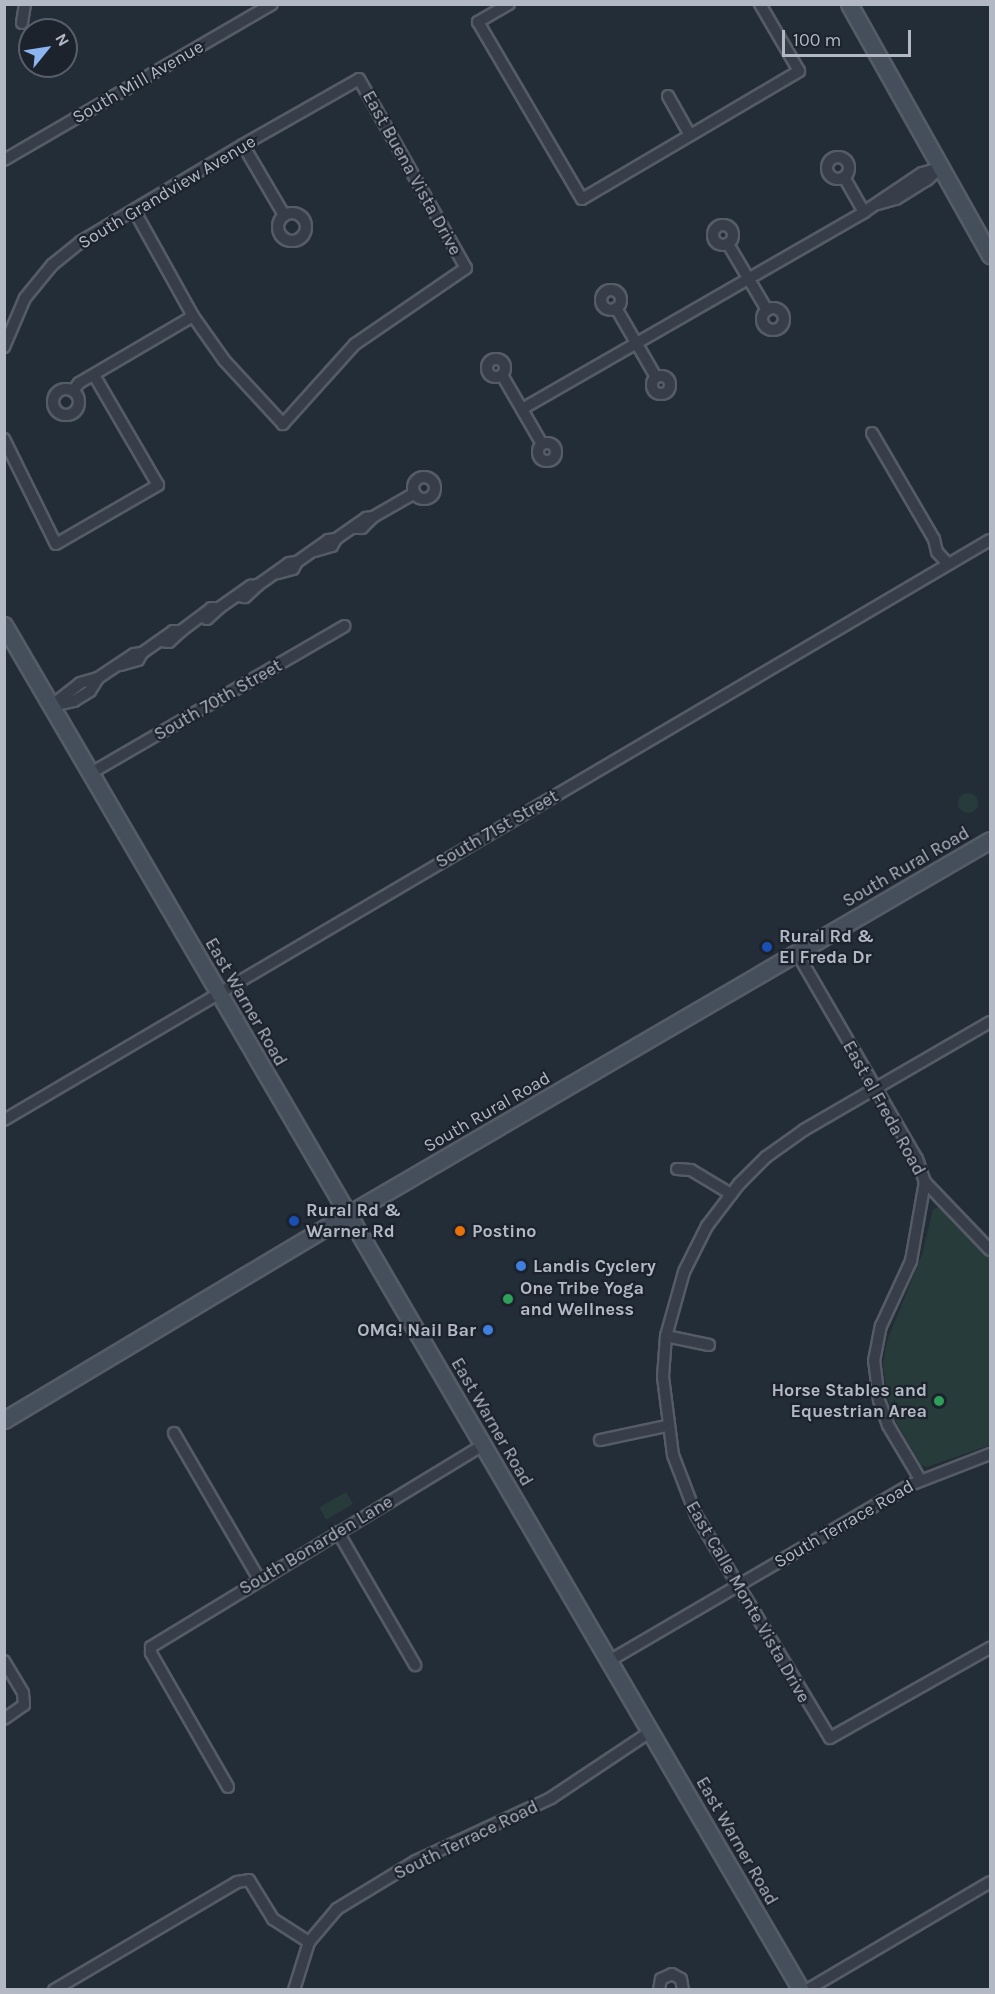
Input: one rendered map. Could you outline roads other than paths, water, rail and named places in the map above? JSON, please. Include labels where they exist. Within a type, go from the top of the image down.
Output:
[{"type":"main road","points":[[849,4],[940,168],[988,247]]},
{"type":"main road","name":"East Warner Road","points":[[4,625],[801,1989]]},
{"type":"main road","name":"South Rural Road","points":[[4,1420],[347,1215],[990,840]]},
{"type":"street","name":"South Mill Avenue","points":[[4,160],[272,4]]},
{"type":"street","points":[[509,4],[478,22],[582,199],[799,71],[760,4]]},
{"type":"street","name":"South Grandview Avenue","points":[[5,341],[25,298],[52,265],[134,210],[359,79]]},
{"type":"street","name":"East Buena Vista Drive","points":[[193,316],[224,360],[283,424],[355,344],[466,268],[359,79]]},
{"type":"street","points":[[668,96],[690,135]]},
{"type":"street","points":[[243,145],[284,215]]},
{"type":"street","points":[[522,409],[878,204],[883,196],[922,173],[940,168]]},
{"type":"street","points":[[844,177],[864,212]]},
{"type":"street","points":[[73,391],[94,375],[193,316],[134,210]]},
{"type":"street","points":[[728,244],[767,310]]},
{"type":"street","points":[[616,308],[656,377]]},
{"type":"street","points":[[4,440],[56,544],[158,485],[94,375]]},
{"type":"street","points":[[502,375],[542,444]]},
{"type":"street","points":[[872,433],[934,539],[937,552],[948,564]]},
{"type":"street","points":[[51,706],[84,681],[98,678],[122,665],[138,660],[142,653],[161,641],[169,642],[202,617],[215,615],[219,608],[239,596],[245,597],[258,585],[278,573],[293,569],[297,562],[315,551],[332,546],[336,539],[354,528],[362,528],[373,517],[415,493]]},
{"type":"street","name":"South 71st Street","points":[[4,1119],[990,540]]},
{"type":"street","name":"South 70th Street","points":[[91,773],[345,626]]},
{"type":"street","name":"East el Freda Road","points":[[796,953],[917,1159],[925,1182],[990,1250]]},
{"type":"street","name":"East Calle Monte Vista Drive","points":[[990,1022],[779,1147],[731,1194],[706,1226],[684,1272],[666,1336],[663,1377],[666,1426],[687,1494],[738,1586],[830,1738],[990,1648]]},
{"type":"street","points":[[677,1169],[691,1170],[731,1194]]},
{"type":"street","points":[[920,1479],[888,1425],[879,1400],[874,1361],[881,1326],[911,1261],[925,1182]]},
{"type":"street","points":[[666,1336],[709,1345]]},
{"type":"street","points":[[600,1440],[666,1426]]},
{"type":"street","points":[[174,1432],[259,1578]]},
{"type":"street","name":"South Bonarden Lane","points":[[228,1787],[151,1653],[151,1647],[259,1578],[483,1445]]},
{"type":"street","name":"South Terrace Road","points":[[609,1661],[920,1479],[990,1454]]},
{"type":"street","points":[[338,1532],[416,1665]]},
{"type":"street","points":[[4,1661],[23,1693],[24,1705],[4,1719]]},
{"type":"street","name":"South Terrace Road","points":[[309,1942],[337,1909],[417,1861],[551,1798],[650,1732]]},
{"type":"street","points":[[54,1989],[237,1882],[249,1880],[273,1919],[309,1942],[294,1989]]},
{"type":"street","points":[[807,1989],[990,1882]]},
{"type":"street","points":[[659,1989],[661,1979],[672,1974],[681,1979],[683,1989]]},
{"type":"place","name":"Rural Rd & El Freda Dr","points":[[767,947]]},
{"type":"place","name":"Rural Rd & Warner Rd","points":[[294,1221]]},
{"type":"place","name":"Postino","points":[[460,1231]]},
{"type":"place","name":"Landis Cyclery","points":[[521,1266]]},
{"type":"place","name":"One Tribe Yoga and Wellness","points":[[508,1299]]},
{"type":"place","name":"OMG! Nail Bar","points":[[488,1330]]},
{"type":"place","name":"Horse Stables and Equestrian Area","points":[[939,1401]]}]
